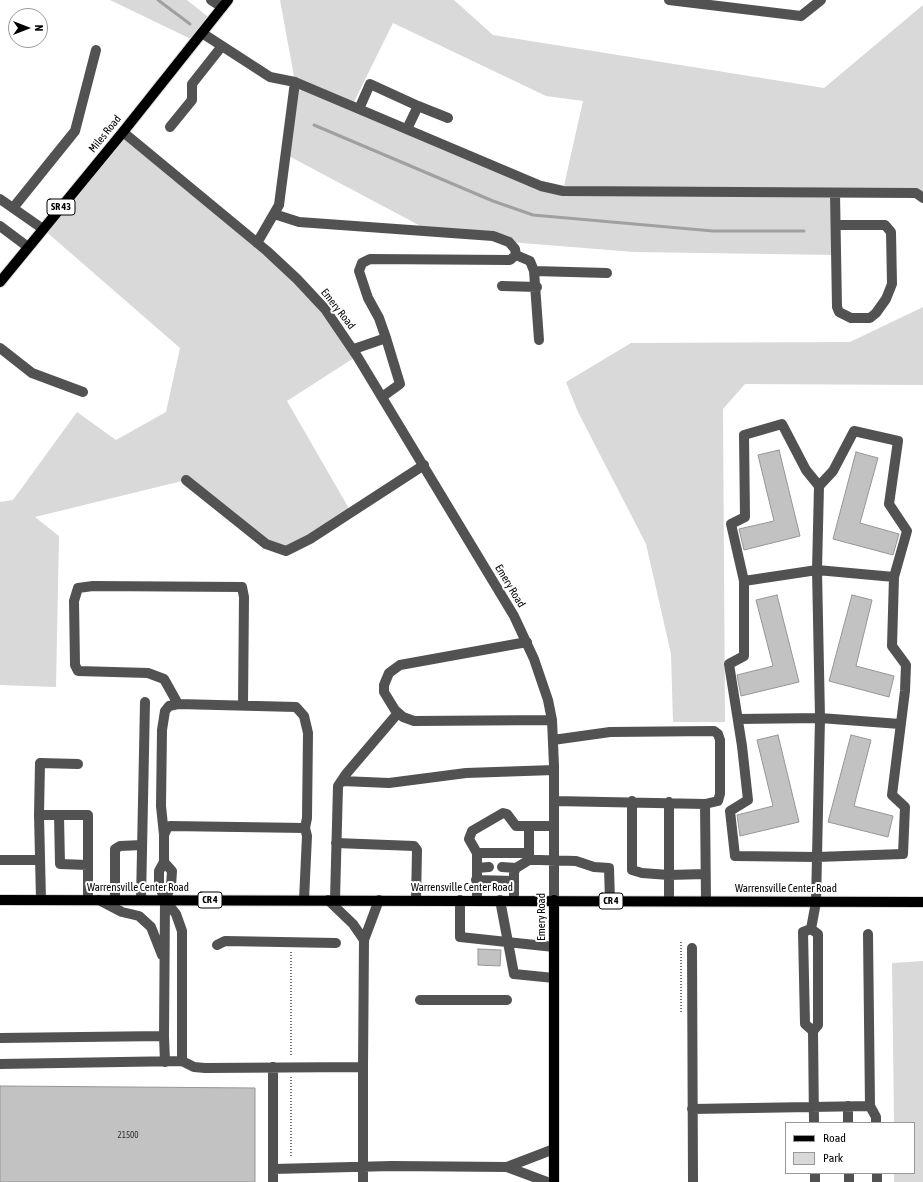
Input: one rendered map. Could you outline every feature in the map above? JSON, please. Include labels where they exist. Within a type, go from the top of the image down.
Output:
[{"type":"main road","name":"Miles Road","points":[[0,282],[123,132],[225,3]]},
{"type":"main road","name":"Warrensville Center Road","points":[[0,900],[554,900],[923,902]]},
{"type":"main road","name":"Emery Road","points":[[554,900],[554,1182]]},
{"type":"street","points":[[211,0],[225,3]]},
{"type":"street","points":[[669,0],[801,16],[820,0]]},
{"type":"street","points":[[202,33],[270,77],[296,82],[541,186],[563,191],[916,193],[923,198]]},
{"type":"street","points":[[170,127],[192,100],[192,84],[222,46]]},
{"type":"street","points":[[13,208],[75,131],[96,50]]},
{"type":"street","points":[[256,243],[279,205],[296,82]]},
{"type":"street","points":[[359,108],[370,84],[448,118]]},
{"type":"street","points":[[407,129],[418,106]]},
{"type":"street","name":"Emery Road","points":[[123,132],[283,266],[324,309],[354,350],[513,614],[527,642],[544,688],[552,720],[554,740],[554,900]]},
{"type":"street","points":[[835,193],[837,307],[839,312],[851,318],[870,318],[876,313],[886,299],[892,284],[891,232],[884,224],[836,225]]},
{"type":"street","points":[[0,199],[43,229]]},
{"type":"street","points":[[274,214],[299,222],[493,236],[509,242],[515,249],[516,255]]},
{"type":"street","points":[[0,226],[28,247]]},
{"type":"street","points":[[516,255],[530,261],[534,271],[537,287],[539,340]]},
{"type":"street","points":[[382,397],[400,384],[379,318],[368,298],[359,272],[362,263],[370,258],[510,260],[516,255]]},
{"type":"street","points":[[534,271],[607,273]]},
{"type":"street","points":[[502,286],[537,287]]},
{"type":"street","points":[[354,350],[386,338]]},
{"type":"street","points":[[0,348],[32,373],[83,392]]},
{"type":"street","points":[[811,929],[816,902],[817,857],[820,718],[817,570],[819,486],[806,470],[782,424],[744,435],[745,516],[731,524],[744,581],[744,656],[729,664],[738,719],[748,800],[730,811],[735,856],[817,857],[902,854],[905,807],[892,796],[905,691],[906,665],[892,646],[894,577],[907,531],[890,504],[898,441],[854,431],[833,471],[819,486]]},
{"type":"street","points":[[186,480],[266,544],[286,551],[310,539],[424,466]]},
{"type":"street","points":[[744,581],[817,570],[894,577]]},
{"type":"street","points":[[178,704],[164,679],[148,673],[78,671],[75,665],[74,601],[78,588],[92,586],[242,587],[244,597],[243,705]]},
{"type":"street","points":[[527,642],[400,665],[389,673],[384,685],[384,692],[398,713],[403,717],[414,721],[552,720]]},
{"type":"street","points":[[141,900],[144,702]]},
{"type":"street","points":[[165,1062],[165,900],[160,885],[159,871],[164,862],[164,835],[161,806],[162,730],[165,711],[169,706],[178,704],[296,707],[304,716],[308,733],[307,818],[305,828],[307,836],[304,900]]},
{"type":"street","points":[[364,940],[353,924],[331,900],[336,843],[338,786],[398,713]]},
{"type":"street","points":[[738,719],[820,718],[900,724]]},
{"type":"street","points":[[554,740],[610,732],[714,731],[718,734],[720,740],[720,794],[718,801],[705,804],[669,802],[554,801]]},
{"type":"street","points":[[41,900],[39,815],[40,763],[78,764]]},
{"type":"street","points":[[342,781],[389,783],[466,773],[554,770]]},
{"type":"street","points":[[632,802],[632,870],[642,873],[669,875],[705,874]]},
{"type":"street","points":[[669,802],[669,901]]},
{"type":"street","points":[[705,804],[706,901]]},
{"type":"street","points":[[477,901],[477,853],[469,839],[472,830],[499,814],[506,814],[516,826],[554,826]]},
{"type":"street","points":[[39,815],[88,815],[88,900]]},
{"type":"street","points":[[59,815],[60,864],[88,865]]},
{"type":"street","points":[[164,835],[167,828],[170,826],[305,828]]},
{"type":"street","points":[[502,868],[516,868],[529,857],[529,826]]},
{"type":"street","points":[[336,843],[414,846],[417,850],[416,900]]},
{"type":"street","points":[[115,900],[115,849],[120,846],[142,845]]},
{"type":"street","points":[[477,853],[576,861],[594,867],[609,868],[610,901]]},
{"type":"street","points":[[0,860],[40,860]]},
{"type":"street","points":[[477,868],[489,867]]},
{"type":"street","points":[[514,900],[514,880],[516,868]]},
{"type":"street","points":[[476,880],[514,880]]},
{"type":"street","points":[[99,900],[122,912],[139,916],[151,927],[164,962]]},
{"type":"street","points":[[165,900],[176,914],[182,931],[182,1061]]},
{"type":"street","points":[[363,1182],[364,940],[379,900]]},
{"type":"street","points":[[460,900],[460,937],[554,947]]},
{"type":"street","points":[[500,900],[514,974],[554,978]]},
{"type":"street","points":[[811,929],[804,932],[805,1024],[813,1031]]},
{"type":"street","points":[[811,929],[818,934],[818,1025],[813,1031],[814,1122]]},
{"type":"street","points":[[868,934],[870,1106],[876,1117],[876,1122]]},
{"type":"street","points":[[217,945],[225,941],[336,943]]},
{"type":"street","points":[[692,948],[693,1182]]},
{"type":"street","points":[[420,1000],[507,1000]]},
{"type":"street","points":[[0,1038],[164,1036]]},
{"type":"street","points":[[0,1064],[182,1061],[194,1067],[363,1067]]},
{"type":"street","points":[[273,1067],[273,1182]]},
{"type":"street","points":[[848,1106],[848,1122]]},
{"type":"street","points":[[692,1109],[870,1106]]},
{"type":"street","points":[[507,1167],[554,1149]]},
{"type":"street","points":[[273,1169],[363,1167],[507,1167],[547,1182]]},
{"type":"path","points":[[681,942],[681,1012]]},
{"type":"path","points":[[291,948],[291,1057]]},
{"type":"path","points":[[291,1076],[291,1156]]},
{"type":"green space","points":[[110,0],[187,0],[212,20],[195,41]]},
{"type":"green space","points":[[280,0],[454,0],[493,35],[824,88],[923,5],[923,198],[835,193],[836,255],[634,252],[509,242],[428,230],[285,154],[295,82]],"holes":[[[393,23],[546,96],[583,101],[563,190],[352,106]]]},
{"type":"green space","points":[[123,132],[283,266],[357,356],[287,401],[351,512],[286,551],[266,544],[186,480],[35,517],[59,536],[56,687],[0,685],[0,502],[13,500],[77,412],[116,440],[166,412],[180,348],[43,229]]},
{"type":"green space","points":[[923,307],[923,385],[745,384],[723,409],[725,722],[673,722],[671,654],[646,544],[578,412],[566,382],[631,343],[850,342]]},
{"type":"green space","points":[[923,961],[923,1182],[894,1182],[894,1174],[915,1174],[915,1122],[894,1122],[892,963]]},
{"type":"building","points":[[779,450],[800,536],[744,550],[739,529],[774,521],[758,455]]},
{"type":"building","points":[[856,452],[878,458],[860,523],[899,534],[893,555],[833,539]]},
{"type":"building","points":[[777,595],[799,682],[741,696],[737,675],[773,666],[756,600]]},
{"type":"building","points":[[852,595],[872,600],[856,666],[894,676],[889,697],[829,681]]},
{"type":"building","points":[[778,735],[799,822],[740,836],[737,815],[773,806],[757,740]]},
{"type":"building","points":[[851,735],[871,740],[854,806],[893,816],[888,837],[828,822]]},
{"type":"building","points":[[478,949],[501,950],[500,966],[478,965]]},
{"type":"building","points":[[0,1086],[255,1088],[255,1182],[0,1182]]},
{"type":"waterway","points":[[158,0],[190,24]]},
{"type":"waterway","points":[[314,125],[493,201],[533,215],[713,231],[804,231]]}]
